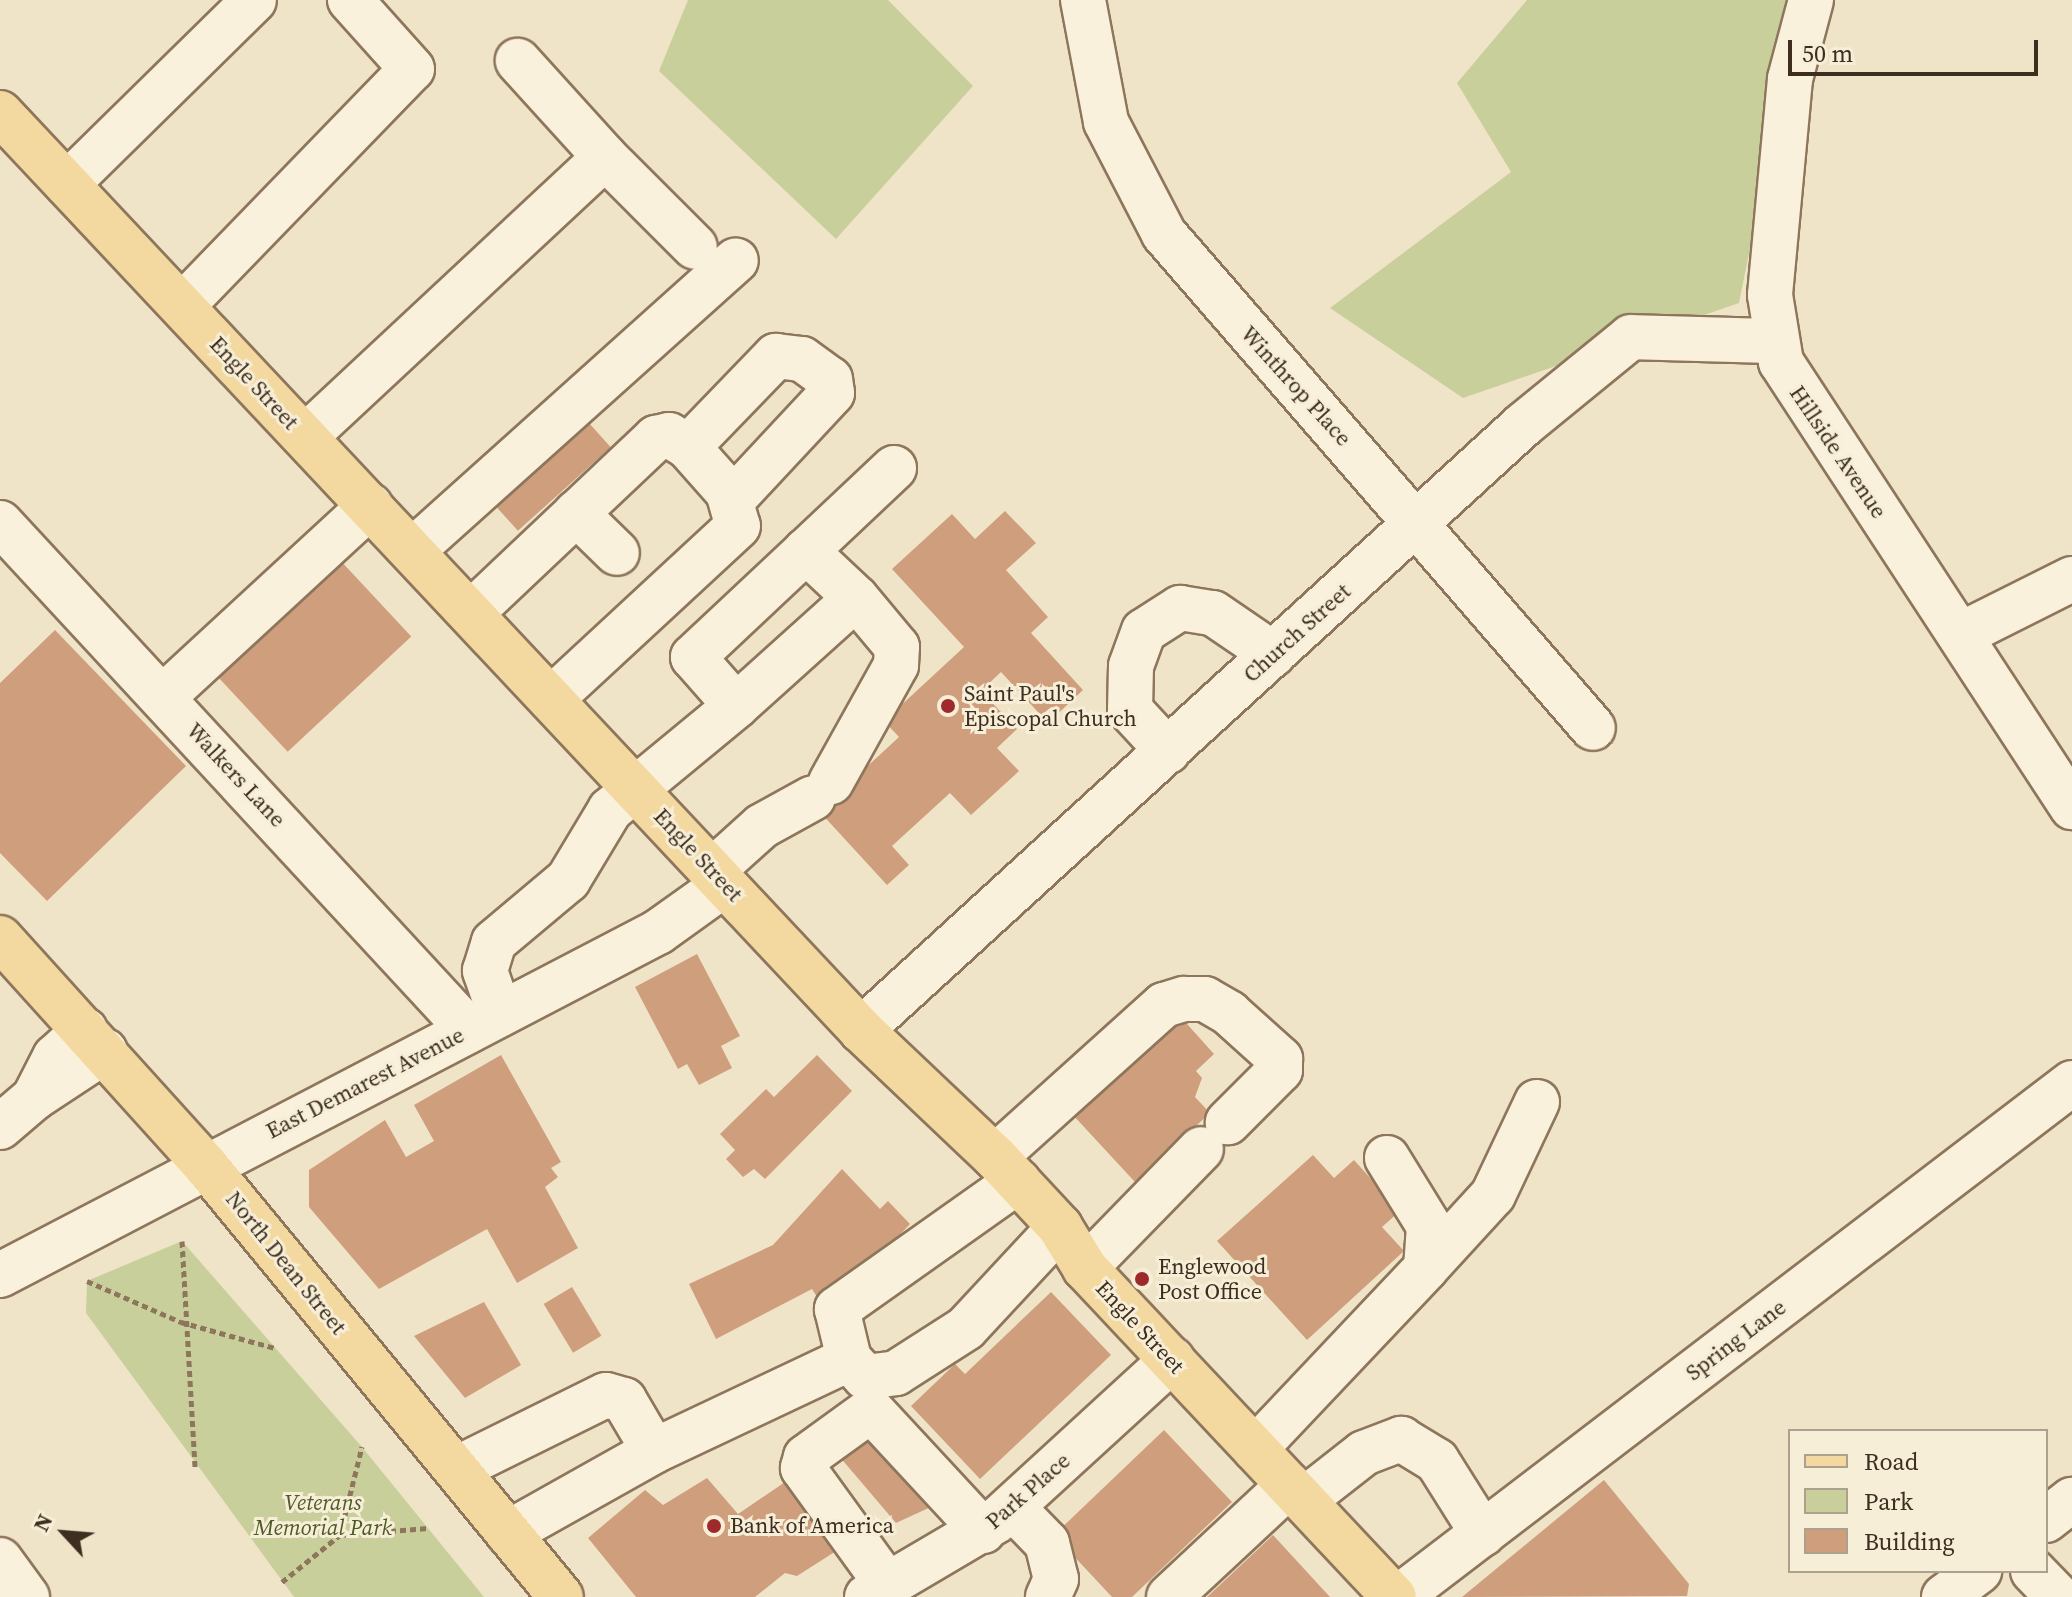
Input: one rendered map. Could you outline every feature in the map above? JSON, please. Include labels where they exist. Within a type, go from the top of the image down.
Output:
[{"type":"main road","name":"Engle Street","points":[[0,113],[861,1030],[1007,1169],[1060,1227],[1085,1268],[1297,1493],[1383,1592]]},
{"type":"main road","name":"North Dean Street","points":[[0,938],[206,1166],[561,1597]]},
{"type":"street","points":[[67,184],[254,0]]},
{"type":"street","points":[[182,306],[412,69],[350,0]]},
{"type":"street","name":"Winthrop Place","points":[[1083,0],[1106,122],[1164,234],[1418,522],[1593,728]]},
{"type":"street","name":"Hillside Avenue","points":[[1811,0],[1790,79],[1770,295],[1775,341],[1797,397],[1962,634],[2072,807]]},
{"type":"street","points":[[518,61],[605,157],[695,247]]},
{"type":"street","points":[[305,437],[605,157]]},
{"type":"street","points":[[412,551],[736,260]]},
{"type":"street","name":"Church Street","points":[[861,1030],[1418,522],[1631,337],[1775,341]]},
{"type":"street","points":[[688,447],[776,356],[802,359],[830,379],[832,393],[733,499]]},
{"type":"street","points":[[471,613],[656,438],[669,435],[688,447],[733,499],[738,526],[634,573],[551,699]]},
{"type":"street","points":[[736,706],[693,657],[894,468]]},
{"type":"street","points":[[163,697],[370,506]]},
{"type":"street","points":[[576,513],[634,573]]},
{"type":"street","name":"Walkers Lane","points":[[0,523],[163,697],[485,1022]]},
{"type":"street","points":[[485,1022],[485,971],[494,942],[568,880],[598,841],[610,810],[736,706],[856,598],[806,551]]},
{"type":"street","points":[[1962,634],[2072,579]]},
{"type":"street","name":"East Demarest Avenue","points":[[2,1271],[671,925],[719,878],[762,826],[822,790],[896,665],[897,647],[856,598]]},
{"type":"street","points":[[1168,751],[1130,710],[1131,666],[1144,631],[1180,608],[1202,611],[1273,654]]},
{"type":"street","points":[[1060,1227],[966,1328],[896,1373],[865,1377],[849,1359],[835,1319],[843,1302],[1007,1169],[1164,1005],[1184,999],[1205,999],[1229,1013],[1280,1059],[1280,1070],[1085,1268]]},
{"type":"street","points":[[0,1127],[95,1040]]},
{"type":"street","name":"Spring Lane","points":[[1383,1592],[1483,1534],[2072,1083]]},
{"type":"street","points":[[1255,1449],[1493,1195],[1537,1102]]},
{"type":"street","points":[[1387,1158],[1429,1226],[1426,1268]]},
{"type":"street","points":[[508,1533],[654,1451],[849,1359]]},
{"type":"street","name":"Park Place","points":[[876,1594],[998,1519],[1172,1360]]},
{"type":"street","points":[[456,1469],[606,1395],[624,1400],[654,1451]]},
{"type":"street","points":[[876,1594],[803,1468],[806,1457],[871,1410],[998,1519],[1047,1543],[1056,1579],[1048,1597]]},
{"type":"street","points":[[1169,1597],[1297,1493],[1364,1453],[1401,1439],[1437,1461],[1483,1534]]},
{"type":"street","points":[[2048,1518],[2072,1500]]},
{"type":"street","points":[[0,1560],[27,1597]]},
{"type":"street","points":[[1944,1597],[1976,1573]]},
{"type":"street","points":[[2035,1573],[2058,1597]]},
{"type":"path","points":[[182,1241],[195,1468]]},
{"type":"path","points":[[87,1281],[187,1324],[275,1348]]},
{"type":"path","points":[[340,1535],[362,1447]]},
{"type":"path","points":[[282,1582],[340,1535],[428,1528]]},
{"type":"green space","points":[[688,0],[888,0],[973,86],[836,239],[659,71]]},
{"type":"green space","points":[[1527,0],[1800,0],[1739,303],[1463,398],[1330,308],[1511,172],[1457,83]]},
{"type":"green space","name":"Veterans Memorial Park","points":[[182,1241],[362,1447],[484,1597],[294,1597],[86,1313],[87,1281]]},
{"type":"building","points":[[580,413],[611,447],[518,531],[487,497]]},
{"type":"building","name":"Saint Paul's Episcopal Church","points":[[1005,511],[1036,543],[1006,570],[1048,617],[1031,633],[1083,690],[1048,723],[1001,672],[981,691],[1017,729],[997,748],[1019,771],[971,815],[950,793],[892,846],[909,865],[887,885],[819,811],[899,737],[884,721],[964,647],[892,569],[952,514],[975,539]]},
{"type":"building","points":[[339,559],[411,637],[288,752],[215,674]]},
{"type":"building","points":[[55,630],[186,766],[47,901],[0,853],[0,683]]},
{"type":"building","points":[[697,954],[740,1036],[721,1046],[732,1068],[699,1085],[687,1064],[678,1069],[635,987]]},
{"type":"building","points":[[1179,1015],[1214,1054],[1196,1071],[1202,1078],[1195,1097],[1210,1113],[1135,1182],[1072,1114]]},
{"type":"building","points":[[501,1055],[561,1162],[551,1168],[558,1177],[545,1187],[578,1248],[517,1283],[487,1229],[379,1289],[309,1207],[309,1170],[385,1120],[406,1157],[434,1141],[414,1105]]},
{"type":"building","points":[[817,1055],[852,1091],[765,1179],[754,1169],[743,1177],[726,1159],[735,1150],[720,1134],[766,1089],[774,1097]]},
{"type":"building","points":[[1313,1155],[1334,1178],[1354,1160],[1400,1211],[1382,1227],[1404,1251],[1307,1340],[1217,1241]]},
{"type":"building","points":[[842,1169],[880,1209],[888,1201],[910,1224],[873,1263],[817,1297],[812,1289],[716,1339],[689,1284],[773,1245]]},
{"type":"building","points":[[572,1287],[601,1336],[573,1353],[544,1304]]},
{"type":"building","points":[[1051,1292],[1111,1355],[980,1479],[911,1406],[955,1364],[965,1374]]},
{"type":"building","points":[[484,1302],[521,1365],[465,1398],[414,1336]]},
{"type":"building","points":[[875,1417],[946,1500],[896,1523],[833,1449]]},
{"type":"building","points":[[1164,1430],[1232,1502],[1132,1597],[1112,1597],[1054,1535]]},
{"type":"building","name":"Bank of America","points":[[707,1478],[738,1514],[788,1480],[844,1546],[797,1576],[785,1573],[755,1597],[636,1597],[588,1538],[645,1490],[663,1505]]},
{"type":"building","points":[[1604,1480],[1689,1584],[1687,1596],[1462,1597]]},
{"type":"building","points":[[1273,1535],[1330,1597],[1207,1597]]},
{"type":"place","name":"Saint Paul's Episcopal Church","points":[[948,706]]},
{"type":"place","name":"Englewood Post Office","points":[[1142,1279]]},
{"type":"place","name":"Bank of America","points":[[714,1526]]}]
